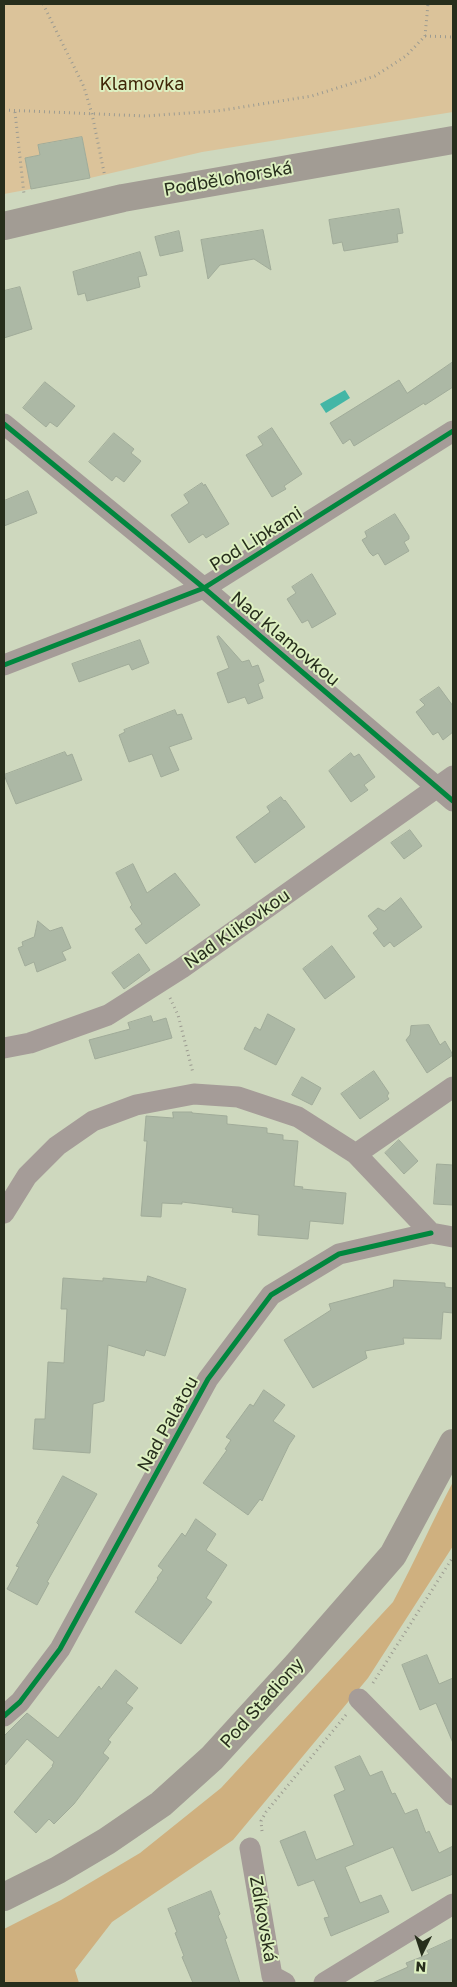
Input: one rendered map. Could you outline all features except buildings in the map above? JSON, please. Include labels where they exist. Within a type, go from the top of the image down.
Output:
[{"type":"main road","name":"Podbělohorská","points":[[4,226],[123,198],[453,140]]},
{"type":"main road","name":"Pod Stadiony","points":[[4,1897],[58,1870],[107,1842],[160,1804],[212,1758],[297,1665],[393,1555],[453,1442]]},
{"type":"street","name":"Nad Klamovkou","points":[[4,424],[448,788]]},
{"type":"street","name":"Pod Lipkami","points":[[4,665],[204,588],[453,432]]},
{"type":"street","name":"Nad Klikovkou","points":[[4,1048],[30,1044],[108,1015],[182,968],[448,788]]},
{"type":"street","points":[[356,1154],[453,1086]]},
{"type":"street","points":[[4,1213],[27,1176],[57,1146],[93,1121],[136,1105],[194,1094],[238,1096],[298,1117],[356,1154],[431,1233],[453,1237]]},
{"type":"street","name":"Nad Palatou","points":[[4,1716],[20,1702],[60,1650],[208,1379],[270,1295],[339,1254],[431,1233]]},
{"type":"street","points":[[359,1699],[453,1795]]},
{"type":"street","name":"Zdíkovská","points":[[250,1848],[272,1976],[285,1983]]},
{"type":"street","points":[[324,1983],[453,1904]]},
{"type":"path","points":[[43,4],[84,86],[105,177]]},
{"type":"path","points":[[4,110],[15,112],[145,116],[217,111],[312,96],[375,76],[406,56],[425,36],[428,4]]},
{"type":"path","points":[[425,36],[453,37]]},
{"type":"path","points":[[15,112],[24,194]]},
{"type":"path","points":[[178,1015],[193,1076]]},
{"type":"green space","name":"Klamovka","points":[[4,4],[453,4],[453,112],[202,152],[90,178],[82,137],[38,145],[40,155],[26,158],[31,189],[4,194]]},
{"type":"shaded area","points":[[453,1482],[453,1546],[368,1678],[233,1840],[112,1922],[75,1970],[79,1983],[4,1983],[4,1929],[61,1900],[140,1853],[221,1788],[393,1602]]},
{"type":"water","points":[[345,390],[350,398],[326,413],[320,404]]},
{"type":"cycle path","points":[[4,424],[204,588],[453,801]]},
{"type":"cycle path","points":[[4,665],[204,588],[453,431]]},
{"type":"cycle path","points":[[4,1716],[20,1702],[60,1649],[208,1379],[271,1295],[339,1254],[431,1233]]}]
